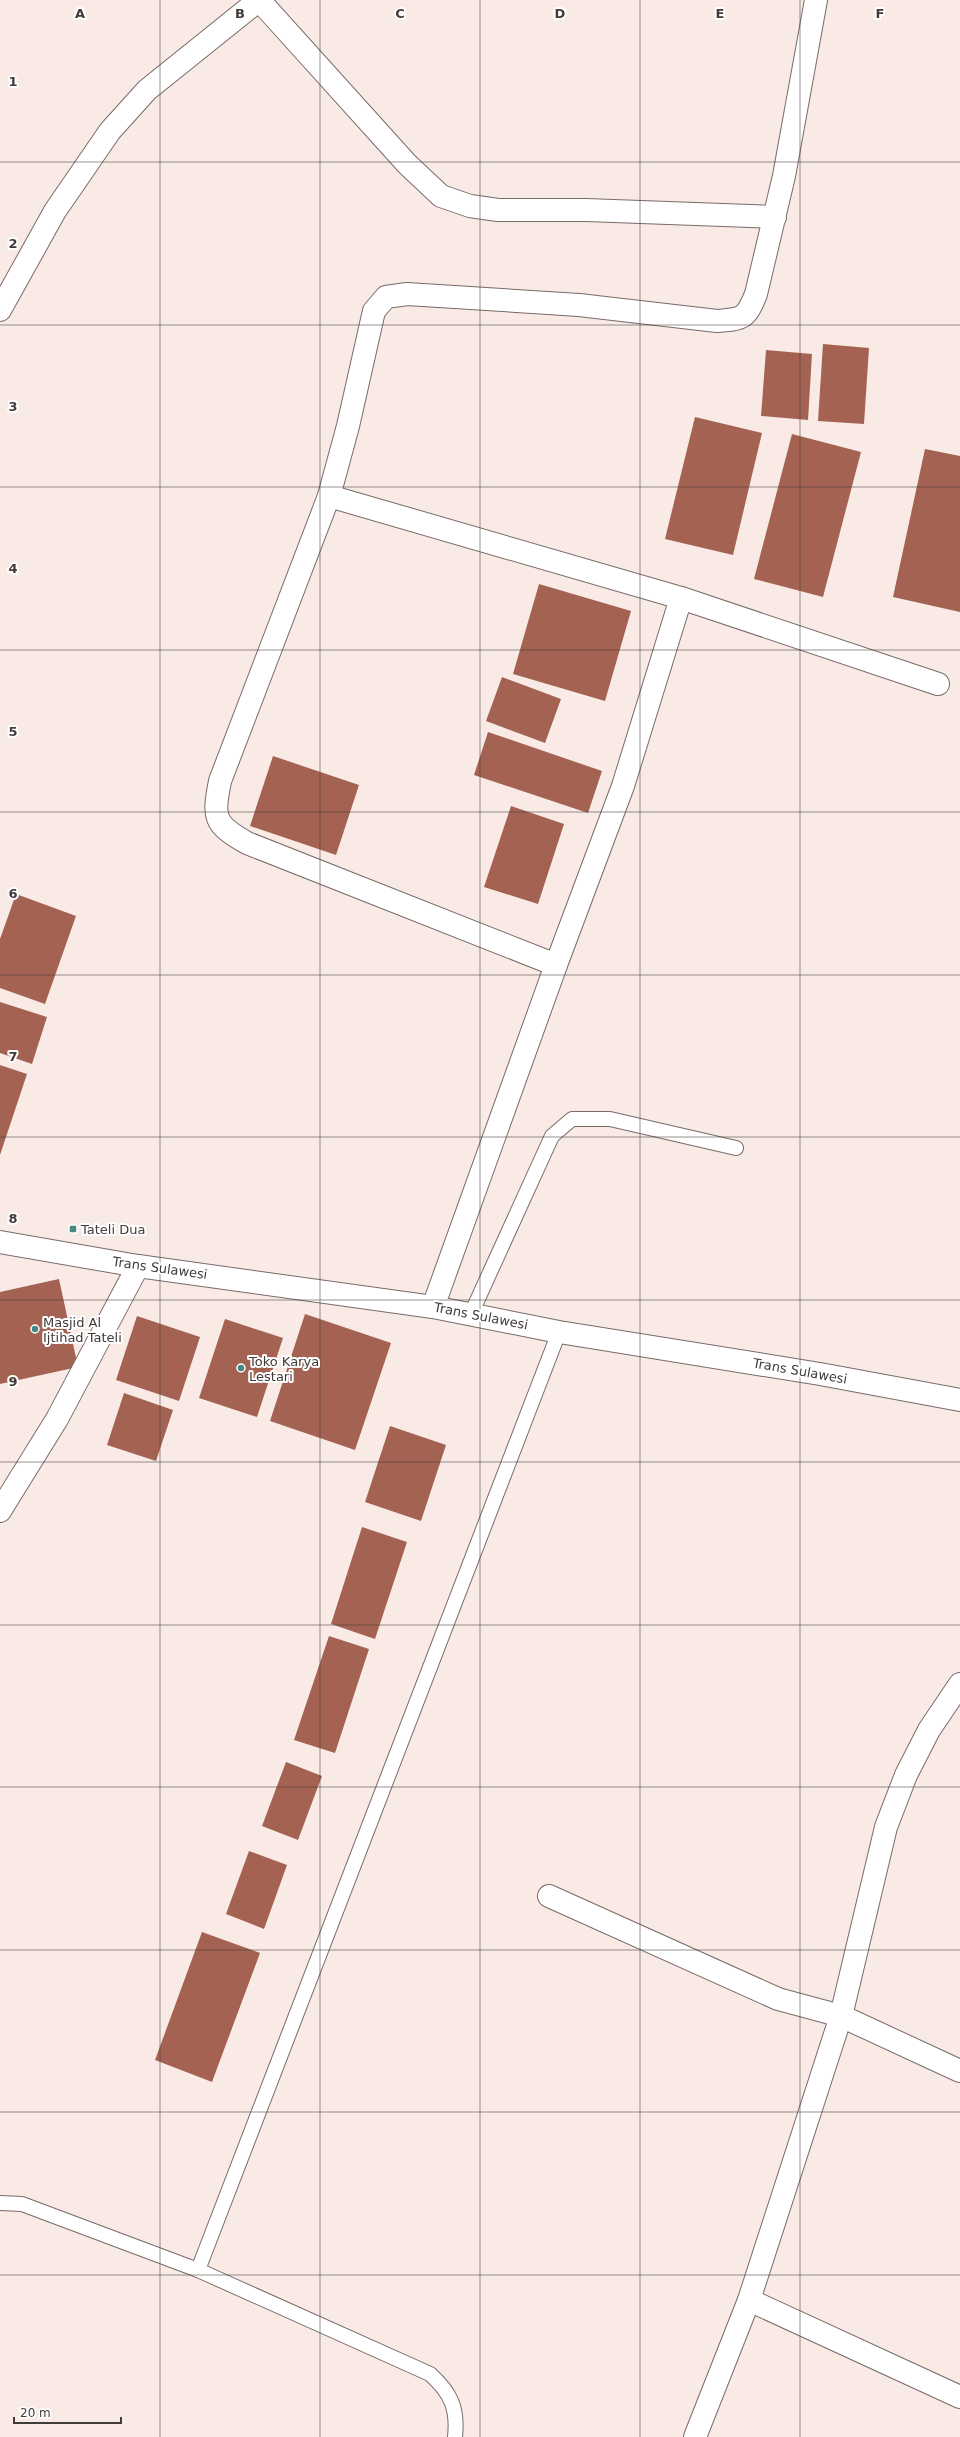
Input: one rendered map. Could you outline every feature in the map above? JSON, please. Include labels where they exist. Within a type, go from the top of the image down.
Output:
[{"type":"main road","points":[[0,310],[55,211],[110,131],[147,90],[259,0],[407,164],[441,196],[470,206],[498,210],[586,210],[774,217]]},
{"type":"main road","points":[[556,965],[247,844],[234,836],[217,819],[215,807],[220,781],[329,496],[348,426],[374,311],[386,297],[407,294],[579,305],[717,321],[740,319],[749,311],[756,294],[774,217],[816,0]]},
{"type":"main road","points":[[329,496],[681,598],[938,684]]},
{"type":"main road","points":[[433,1306],[556,965],[623,786],[681,598]]},
{"type":"main road","name":"Trans Sulawesi","points":[[0,1242],[138,1266],[433,1306],[559,1332],[820,1374],[960,1400]]},
{"type":"main road","points":[[0,1511],[57,1419],[138,1266]]},
{"type":"main road","points":[[695,2437],[749,2300],[841,2016],[886,1827],[906,1775],[929,1730],[956,1697]]},
{"type":"main road","points":[[550,1896],[778,1999],[841,2016],[960,2071]]},
{"type":"main road","points":[[749,2300],[960,2397]]},
{"type":"lane","points":[[471,1314],[552,1136],[572,1119],[610,1119],[736,1148]]},
{"type":"lane","points":[[198,2270],[559,1332]]},
{"type":"lane","points":[[0,2202],[22,2204],[198,2270],[430,2374],[443,2386],[452,2400],[456,2424],[454,2437]]},
{"type":"building","points":[[823,344],[869,348],[864,424],[818,421]]},
{"type":"building","points":[[766,350],[812,354],[808,420],[761,416]]},
{"type":"building","points":[[695,417],[762,433],[733,555],[665,539]]},
{"type":"building","points":[[792,434],[861,452],[823,597],[754,579]]},
{"type":"building","points":[[925,449],[960,456],[960,612],[893,597]]},
{"type":"building","points":[[539,584],[631,611],[605,701],[513,674]]},
{"type":"building","points":[[502,677],[561,699],[545,743],[486,721]]},
{"type":"building","points":[[488,732],[602,771],[588,813],[474,775]]},
{"type":"building","points":[[273,756],[359,785],[336,855],[250,826]]},
{"type":"building","points":[[511,806],[564,824],[538,904],[484,887]]},
{"type":"building","points":[[16,894],[76,916],[45,1004],[0,988],[0,939]]},
{"type":"building","points":[[0,1002],[47,1017],[32,1064],[0,1053]]},
{"type":"building","points":[[0,1065],[27,1074],[0,1155]]},
{"type":"building","name":"Masjid Al Ijtihad Tateli","points":[[59,1279],[78,1367],[0,1384],[0,1292]]},
{"type":"building","points":[[305,1314],[391,1343],[355,1450],[270,1421]]},
{"type":"building","points":[[137,1316],[200,1337],[179,1401],[116,1380]]},
{"type":"building","name":"Toko Karya Lestari","points":[[225,1319],[283,1338],[257,1417],[199,1398]]},
{"type":"building","points":[[124,1393],[173,1410],[156,1461],[107,1445]]},
{"type":"building","points":[[390,1426],[446,1445],[421,1521],[365,1502]]},
{"type":"building","points":[[362,1527],[407,1542],[375,1639],[331,1624]]},
{"type":"building","points":[[329,1636],[369,1649],[335,1753],[294,1740]]},
{"type":"building","points":[[286,1762],[322,1776],[298,1840],[262,1826]]},
{"type":"building","points":[[249,1851],[287,1865],[264,1929],[226,1914]]},
{"type":"building","points":[[202,1932],[260,1953],[212,2082],[155,2060]]},
{"type":"place","name":"Tateli Dua","points":[[73,1229]]},
{"type":"place","name":"Masjid Al Ijtihad Tateli","points":[[35,1329]]},
{"type":"place","name":"Toko Karya Lestari","points":[[241,1368]]}]
